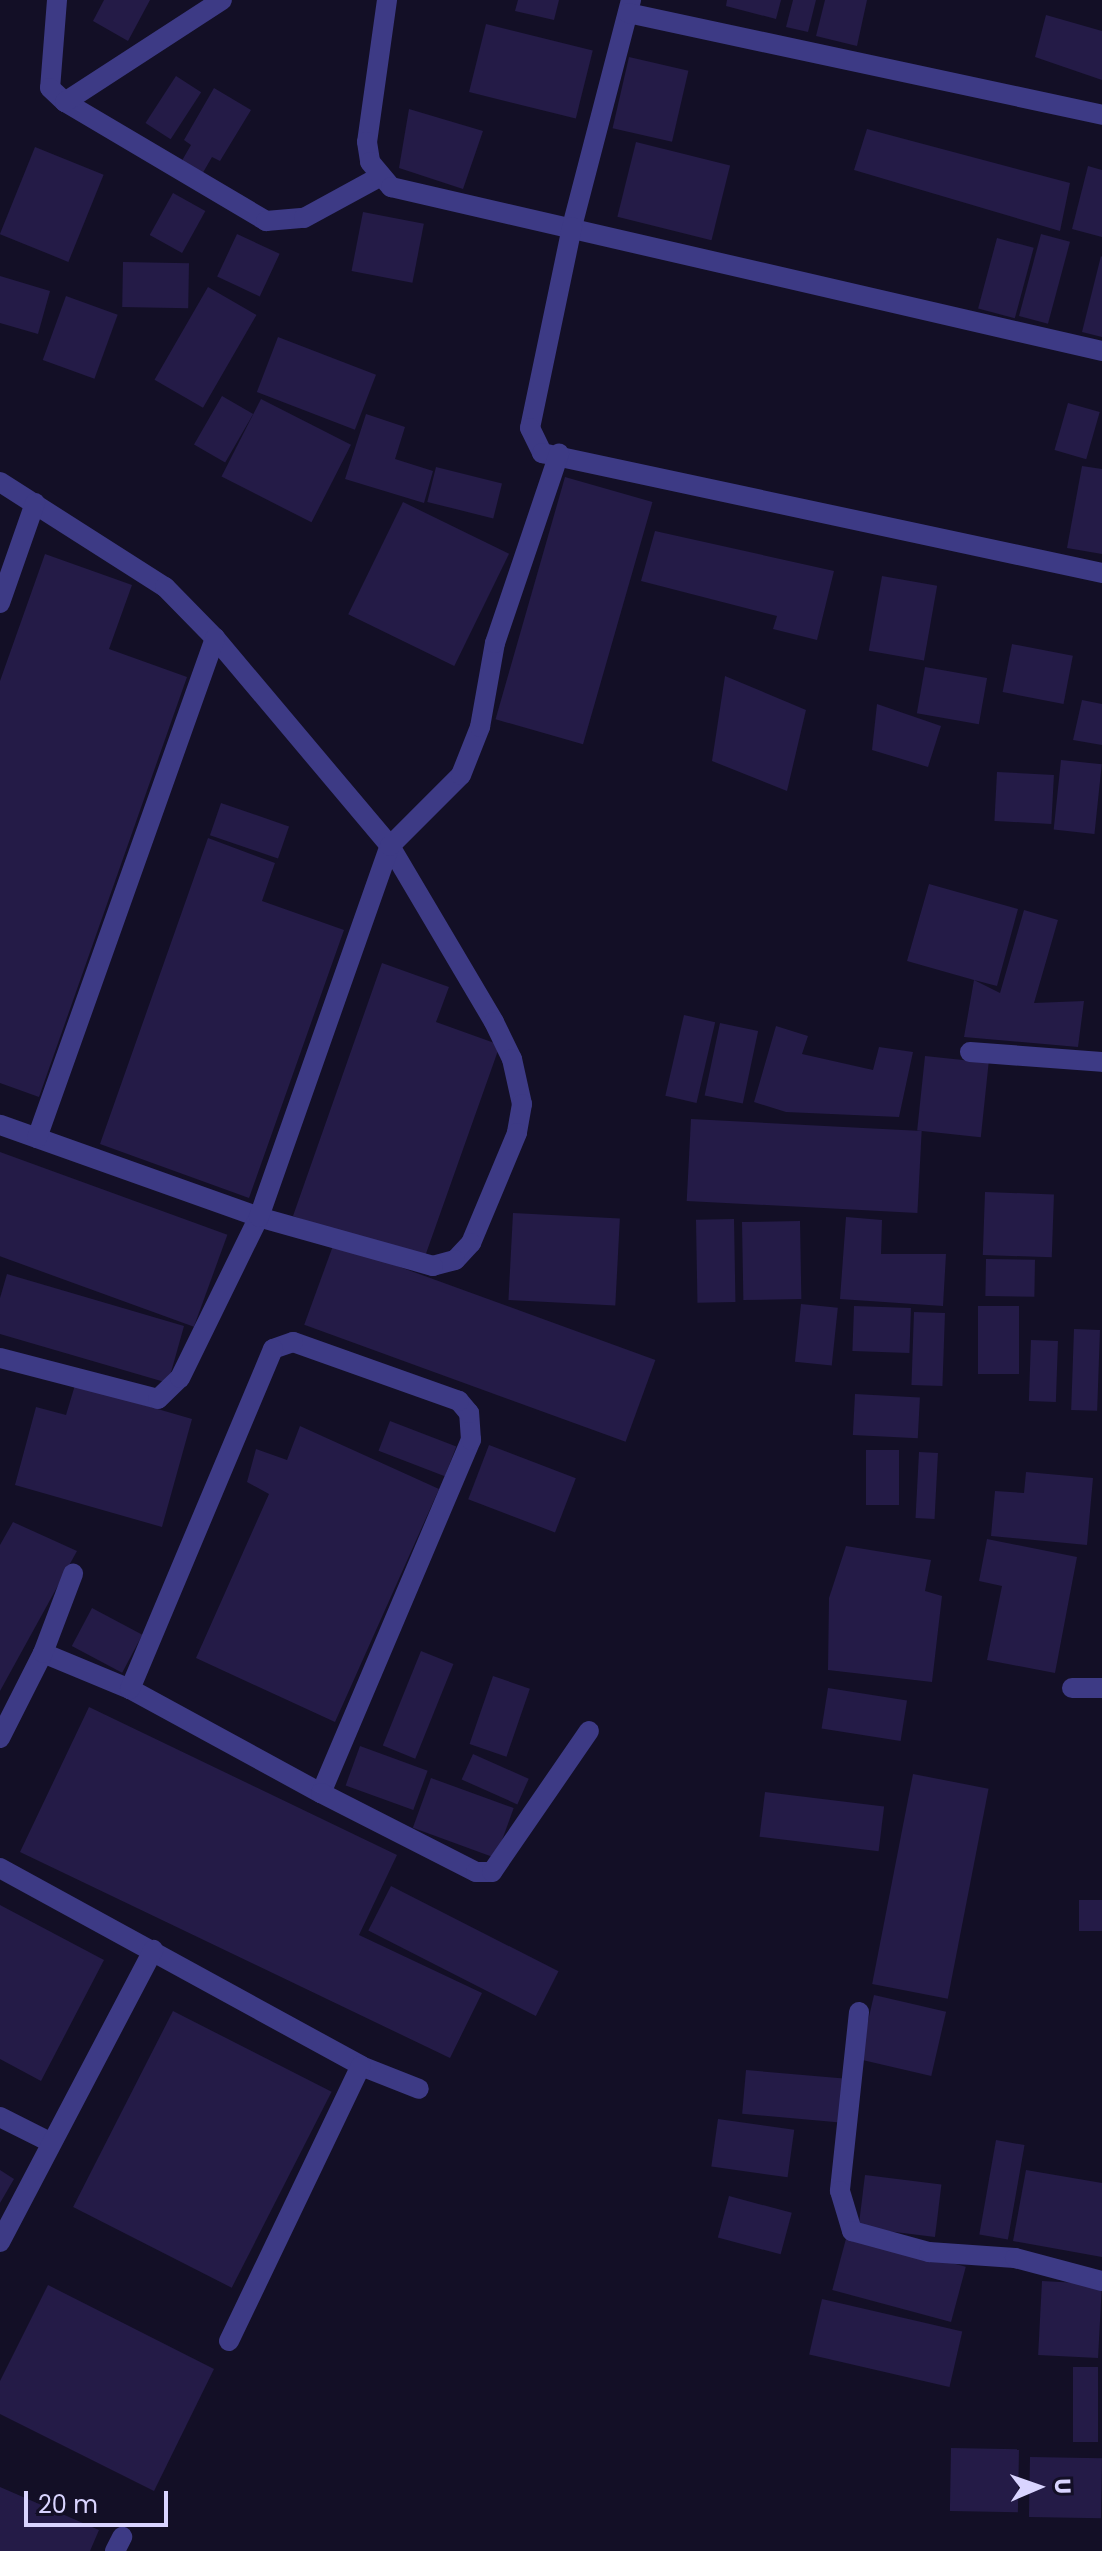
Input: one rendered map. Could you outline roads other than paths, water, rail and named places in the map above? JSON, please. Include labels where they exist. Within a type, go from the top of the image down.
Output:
[{"type":"street","points":[[57,0],[48,74],[50,88],[65,102],[266,221],[304,218],[381,176]]},
{"type":"street","points":[[65,102],[222,0]]},
{"type":"street","points":[[387,0],[367,142],[370,162],[381,176],[405,193],[572,227],[1102,351]]},
{"type":"street","points":[[1102,115],[629,6],[572,227],[530,428],[542,453],[559,454],[1102,573]]},
{"type":"street","points":[[0,1358],[158,1399],[180,1378],[259,1217],[390,846],[461,775],[480,727],[495,643],[559,454]]},
{"type":"street","points":[[0,482],[165,587],[215,638],[390,846],[512,1059],[522,1104],[517,1133],[471,1243],[455,1260],[419,1266],[259,1217],[0,1125]]},
{"type":"street","points":[[0,603],[35,503]]},
{"type":"street","points":[[37,1138],[215,638]]},
{"type":"street","points":[[970,1052],[1102,1062]]},
{"type":"street","points":[[130,1689],[273,1349],[293,1342],[459,1401],[469,1413],[471,1440],[321,1793]]},
{"type":"street","points":[[0,1738],[43,1653],[73,1574]]},
{"type":"street","points":[[43,1653],[130,1689],[321,1793],[476,1872],[492,1872],[589,1731]]},
{"type":"street","points":[[1072,1688],[1102,1688]]},
{"type":"street","points":[[0,1868],[361,2066],[419,2089]]},
{"type":"street","points":[[0,2242],[153,1950]]},
{"type":"street","points":[[859,2012],[840,2191],[852,2231],[929,2252],[1029,2260],[1102,2281]]},
{"type":"street","points":[[229,2341],[361,2066]]},
{"type":"street","points":[[0,2117],[50,2142]]}]
